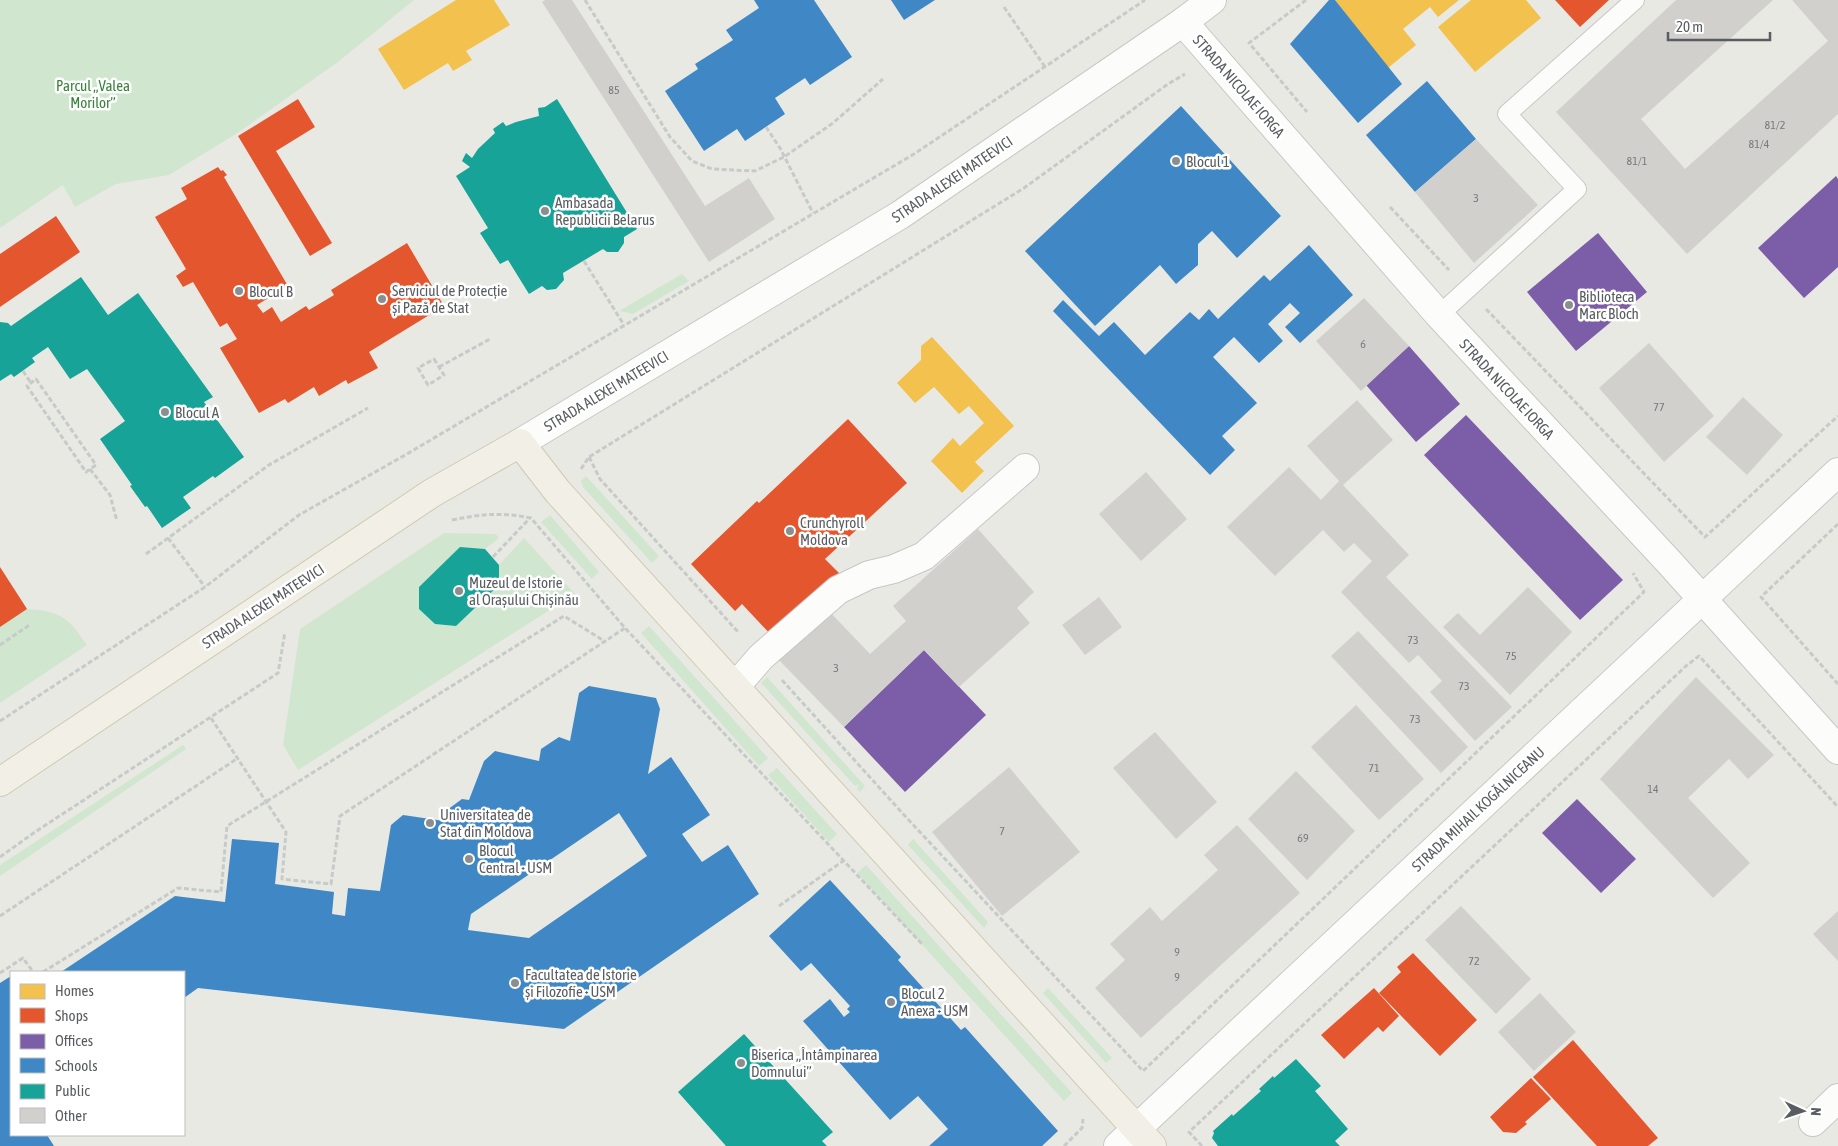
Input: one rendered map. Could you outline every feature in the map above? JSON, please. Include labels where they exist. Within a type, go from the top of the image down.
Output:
[{"type":"main road","name":"STRADA ALEXEI MATEEVICI","points":[[0,782],[432,493],[520,443],[900,215],[1183,22],[1212,0]]},
{"type":"main road","name":"STRADA NICOLAE IORGA","points":[[1183,22],[1438,315],[1703,599],[1838,750]]},
{"type":"main road","points":[[520,443],[558,492],[735,687],[1135,1140]]},
{"type":"main road","points":[[735,687],[761,657],[838,590],[869,575],[894,569],[924,556],[1025,468]]},
{"type":"main road","name":"STRADA MIHAIL KOGĂLNICEANU","points":[[1135,1140],[1838,472]]},
{"type":"main road","points":[[1813,1122],[1838,1098]]},
{"type":"lane","points":[[1438,315],[1468,290],[1577,189],[1507,114],[1635,0]]},
{"type":"path","points":[[585,0],[670,137],[692,161],[712,169],[755,171],[784,157],[833,123],[883,79]]},
{"type":"path","points":[[0,721],[205,587],[299,515],[407,454],[914,154],[1145,0]]},
{"type":"path","points":[[1306,0],[1249,43],[1310,116]]},
{"type":"path","points":[[1004,7],[1045,67]]},
{"type":"path","points":[[578,474],[589,457],[1024,188],[1168,84]]},
{"type":"path","points":[[766,126],[813,213]]},
{"type":"path","points":[[1386,203],[1705,536],[1838,416]]},
{"type":"path","points":[[584,261],[624,325]]},
{"type":"path","points":[[439,367],[490,339]]},
{"type":"path","points":[[434,359],[439,367],[444,375],[428,385],[418,368],[434,359]]},
{"type":"path","points":[[23,370],[31,383]]},
{"type":"path","points":[[36,379],[96,465],[90,469],[86,472],[26,386],[36,379]]},
{"type":"path","points":[[146,554],[269,465],[368,408]]},
{"type":"path","points":[[589,457],[600,479],[905,816],[1142,1071],[1644,592]]},
{"type":"path","points":[[90,469],[110,495],[117,521]]},
{"type":"path","points":[[451,520],[477,515],[508,513],[531,518],[625,628],[925,946]]},
{"type":"path","points":[[492,557],[531,518]]},
{"type":"path","points":[[1838,524],[1761,597],[1838,684]]},
{"type":"path","points":[[168,538],[205,587]]},
{"type":"path","points":[[44,971],[178,888],[221,892],[227,826],[564,616],[606,642]]},
{"type":"path","points":[[0,645],[31,624]]},
{"type":"path","points":[[0,857],[278,673],[284,632],[292,627]]},
{"type":"path","points":[[211,718],[286,832],[282,879],[331,884],[340,816],[625,628]]},
{"type":"path","points":[[1202,1146],[1189,1132],[1699,656],[1838,807]]},
{"type":"path","points":[[0,916],[238,758]]},
{"type":"path","points":[[779,906],[843,861]]},
{"type":"path","points":[[0,972],[24,958],[32,971]]},
{"type":"path","points":[[1064,1146],[1082,1128],[1082,1116]]},
{"type":"green space","name":"Parcul „Valea Morilor”","points":[[0,0],[414,0],[338,62],[236,134],[169,175],[116,184],[75,207],[63,185],[0,228]]},
{"type":"green space","points":[[682,274],[689,281],[633,314],[619,311]]},
{"type":"green space","points":[[586,476],[659,556],[652,563],[583,487],[581,481]]},
{"type":"green space","points":[[550,515],[599,572],[592,579],[541,522]]},
{"type":"green space","points":[[444,533],[496,534],[499,538],[485,549],[460,547],[419,587],[419,609],[435,624],[456,626],[499,585],[499,565],[524,538],[575,594],[298,770],[283,745],[300,629]]},
{"type":"green space","points":[[0,567],[27,609],[56,614],[63,618],[75,628],[87,645],[0,703]]},
{"type":"green space","points":[[649,626],[768,758],[759,766],[641,633]]},
{"type":"green space","points":[[767,677],[865,786],[860,792],[857,789],[859,784],[855,786],[761,683]]},
{"type":"green space","points":[[183,745],[186,749],[0,876],[0,865]]},
{"type":"green space","points":[[777,768],[837,834],[829,842],[768,775]]},
{"type":"green space","points":[[913,839],[988,922],[984,928],[908,845]]},
{"type":"green space","points":[[866,865],[1072,1093],[1064,1101],[857,873]]},
{"type":"green space","points":[[1048,988],[1112,1058],[1106,1063],[1043,993]]},
{"type":"building: Homes","points":[[456,0],[494,0],[510,25],[466,51],[472,60],[453,71],[448,63],[404,90],[378,49]]},
{"type":"building: Homes","points":[[1335,0],[1459,0],[1438,17],[1430,7],[1403,29],[1416,45],[1388,68]]},
{"type":"building: Homes","points":[[1471,0],[1526,0],[1541,18],[1475,72],[1438,27]]},
{"type":"building: Homes","points":[[932,337],[1014,426],[975,462],[984,471],[962,493],[931,461],[953,438],[960,446],[984,423],[969,406],[959,414],[934,387],[915,403],[897,383],[921,360],[921,346]]},
{"type":"building: Shops","points":[[1555,0],[1609,0],[1580,27]]},
{"type":"building: Shops","points":[[298,99],[315,127],[276,151],[332,243],[310,256],[238,136]]},
{"type":"building: Shops","name":"Blocul B","points":[[218,167],[227,175],[224,177],[288,286],[257,305],[263,313],[272,307],[281,322],[306,306],[309,310],[334,295],[331,290],[407,243],[444,306],[369,352],[378,368],[348,384],[346,380],[319,396],[314,387],[288,403],[285,399],[259,413],[220,348],[237,339],[227,323],[220,327],[193,282],[183,287],[176,276],[186,269],[155,217],[187,199],[181,188]]},
{"type":"building: Shops","points":[[56,216],[80,252],[0,307],[0,254]]},
{"type":"building: Shops","name":"Crunchyroll Moldova","points":[[848,419],[907,483],[825,559],[840,574],[774,638],[742,604],[735,611],[691,564],[757,501],[759,503]]},
{"type":"building: Shops","points":[[0,567],[27,609],[0,627]]},
{"type":"building: Shops","points":[[1413,953],[1477,1020],[1440,1056],[1379,993],[1401,972],[1397,967]]},
{"type":"building: Shops","points":[[1374,988],[1399,1016],[1383,1032],[1378,1027],[1344,1059],[1321,1035]]},
{"type":"building: Shops","points":[[1573,1040],[1658,1138],[1648,1146],[1597,1146],[1533,1077]]},
{"type":"building: Shops","points":[[1531,1078],[1551,1099],[1525,1122],[1527,1124],[1516,1133],[1503,1132],[1490,1117]]},
{"type":"building: Offices","points":[[1836,176],[1838,179],[1838,267],[1804,298],[1758,248]]},
{"type":"building: Offices","points":[[1598,233],[1647,292],[1576,351],[1527,292]]},
{"type":"building: Offices","points":[[1409,346],[1460,404],[1416,442],[1366,385]]},
{"type":"building: Offices","points":[[1466,415],[1623,580],[1580,620],[1424,455]]},
{"type":"building: Offices","points":[[924,650],[986,715],[905,792],[844,727]]},
{"type":"building: Offices","points":[[1577,799],[1636,859],[1601,893],[1542,833]]},
{"type":"building: Schools","points":[[754,0],[814,0],[852,57],[810,85],[805,78],[775,98],[785,114],[745,141],[737,129],[704,151],[665,91],[698,69],[695,64],[733,40],[726,30],[759,8]]},
{"type":"building: Schools","points":[[891,0],[935,0],[904,20]]},
{"type":"building: Schools","points":[[1329,0],[1335,0],[1402,84],[1358,123],[1290,44]]},
{"type":"building: Schools","points":[[1427,81],[1476,139],[1415,192],[1366,135]]},
{"type":"building: Schools","name":"Blocul 1","points":[[1181,106],[1281,216],[1237,258],[1212,231],[1198,244],[1198,265],[1176,284],[1160,265],[1095,326],[1025,251]]},
{"type":"building: Schools","points":[[1309,245],[1353,295],[1300,343],[1285,327],[1300,313],[1290,303],[1268,324],[1283,341],[1259,363],[1234,337],[1213,357],[1257,403],[1222,436],[1235,450],[1210,475],[1053,311],[1063,300],[1099,336],[1114,322],[1145,355],[1190,312],[1199,320],[1209,309],[1218,319],[1264,275],[1270,281]]},
{"type":"building: Schools","name":"Blocul Central - USM","points":[[589,686],[656,698],[660,709],[648,774],[671,757],[710,815],[682,834],[702,862],[728,845],[759,894],[564,1029],[198,988],[185,997],[185,971],[62,971],[175,896],[225,902],[232,839],[279,843],[275,884],[334,892],[332,914],[345,916],[348,888],[380,891],[391,825],[403,815],[444,821],[447,810],[462,799],[469,800],[484,761],[495,751],[539,761],[541,749],[559,737],[570,741],[579,693]],"holes":[[[619,813],[647,856],[529,938],[468,930],[471,914]]]},
{"type":"building: Schools","name":"Blocul 2 Anexa - USM","points":[[830,880],[901,957],[898,960],[961,1030],[965,1027],[1058,1131],[1042,1146],[929,1146],[948,1129],[918,1096],[890,1120],[803,1021],[830,999],[844,1017],[850,1012],[847,1009],[850,1006],[811,963],[801,971],[769,936]]},
{"type":"building: Schools","points":[[10,977],[10,1136],[48,1136],[54,1146],[0,1146],[0,983]]},
{"type":"building: Public","points":[[557,99],[637,229],[624,237],[624,243],[618,252],[607,252],[603,249],[563,273],[564,280],[556,289],[547,290],[542,286],[529,294],[508,260],[500,264],[480,233],[488,228],[456,176],[470,167],[462,161],[466,153],[472,158],[478,149],[495,133],[493,129],[503,122],[506,126],[539,116],[538,108],[545,107]]},
{"type":"building: Public","name":"Blocul A","points":[[81,277],[108,315],[138,293],[213,397],[204,402],[244,457],[215,478],[213,476],[183,497],[191,508],[162,528],[130,486],[132,485],[100,439],[125,421],[87,369],[70,379],[48,347],[32,358],[35,362],[14,377],[11,374],[0,381],[0,322],[8,323],[11,326]]},
{"type":"building: Public","points":[[460,547],[485,549],[499,565],[499,585],[456,626],[435,624],[419,609],[419,587]]},
{"type":"building: Public","name":"Biserica „Întâmpinarea Domnului”","points":[[744,1034],[833,1132],[822,1141],[827,1146],[726,1146],[678,1092]]},
{"type":"building: Public","points":[[1296,1059],[1321,1086],[1315,1091],[1348,1129],[1335,1141],[1340,1146],[1218,1146],[1212,1138],[1213,1131],[1261,1091],[1259,1089],[1273,1076],[1274,1078]]},
{"type":"building: Other","points":[[545,0],[572,0],[705,206],[749,178],[775,219],[709,262],[542,2]]},
{"type":"building: Other","points":[[1676,0],[1773,0],[1641,119],[1685,169],[1828,41],[1792,0],[1838,0],[1838,114],[1687,254],[1556,112]]},
{"type":"building: Other","points":[[1476,139],[1538,205],[1474,263],[1415,192]]},
{"type":"building: Other","points":[[1364,298],[1409,346],[1361,391],[1316,341]]},
{"type":"building: Other","points":[[1649,343],[1714,416],[1664,462],[1599,388]]},
{"type":"building: Other","points":[[1743,397],[1783,435],[1747,475],[1706,437]]},
{"type":"building: Other","points":[[1357,400],[1393,440],[1343,485],[1409,555],[1386,577],[1512,707],[1475,741],[1430,692],[1442,681],[1418,655],[1409,663],[1341,592],[1372,561],[1354,543],[1344,552],[1323,530],[1275,576],[1227,527],[1289,467],[1321,500],[1339,481],[1307,446]]},
{"type":"building: Other","points":[[1146,472],[1187,519],[1141,561],[1099,514]]},
{"type":"building: Other","points":[[978,529],[1034,592],[1017,608],[1030,623],[959,687],[924,650],[844,727],[777,658],[828,610],[870,654],[906,621],[893,606]]},
{"type":"building: Other","points":[[1528,587],[1572,632],[1510,695],[1443,627],[1458,613],[1480,635]]},
{"type":"building: Other","points":[[1099,597],[1122,627],[1085,655],[1062,625]]},
{"type":"building: Other","points":[[1358,631],[1468,747],[1441,773],[1331,656]]},
{"type":"building: Other","points":[[1696,677],[1774,755],[1748,779],[1729,759],[1688,798],[1750,863],[1713,898],[1600,779]]},
{"type":"building: Other","points":[[1356,705],[1424,779],[1379,820],[1311,747]]},
{"type":"building: Other","points":[[1155,732],[1217,802],[1176,839],[1113,768]]},
{"type":"building: Other","points":[[1009,767],[1080,852],[1002,916],[932,832]]},
{"type":"building: Other","points":[[1296,771],[1355,831],[1307,880],[1248,819]]},
{"type":"building: Other","points":[[1237,825],[1300,893],[1141,1038],[1095,988],[1125,960],[1110,944],[1150,907],[1162,921],[1218,870],[1204,855]]},
{"type":"building: Other","points":[[1461,906],[1531,979],[1496,1014],[1425,940]]},
{"type":"building: Other","points":[[1838,911],[1838,961],[1813,934]]},
{"type":"building: Other","points":[[1540,993],[1576,1032],[1534,1071],[1498,1032]]},
{"type":"place","name":"Blocul 1","points":[[1176,161]]},
{"type":"place","name":"Ambasada Republicii Belarus","points":[[545,211]]},
{"type":"place","name":"Blocul B","points":[[239,291]]},
{"type":"place","name":"Serviciul de Protecție și Pază de Stat","points":[[382,299]]},
{"type":"place","name":"Biblioteca Marc Bloch","points":[[1569,305]]},
{"type":"place","name":"Blocul A","points":[[165,412]]},
{"type":"place","name":"Crunchyroll Moldova","points":[[790,531]]},
{"type":"place","name":"Muzeul de Istorie al Orașului Chișinău","points":[[459,591]]},
{"type":"place","name":"Universitatea de Stat din Moldova","points":[[430,823]]},
{"type":"place","name":"Blocul Central - USM","points":[[469,859]]},
{"type":"place","name":"Facultatea de Istorie și Filozofie - USM","points":[[515,983]]},
{"type":"place","name":"Blocul 2 Anexa - USM","points":[[891,1002]]},
{"type":"place","name":"Biserica „Întâmpinarea Domnului”","points":[[741,1063]]}]
